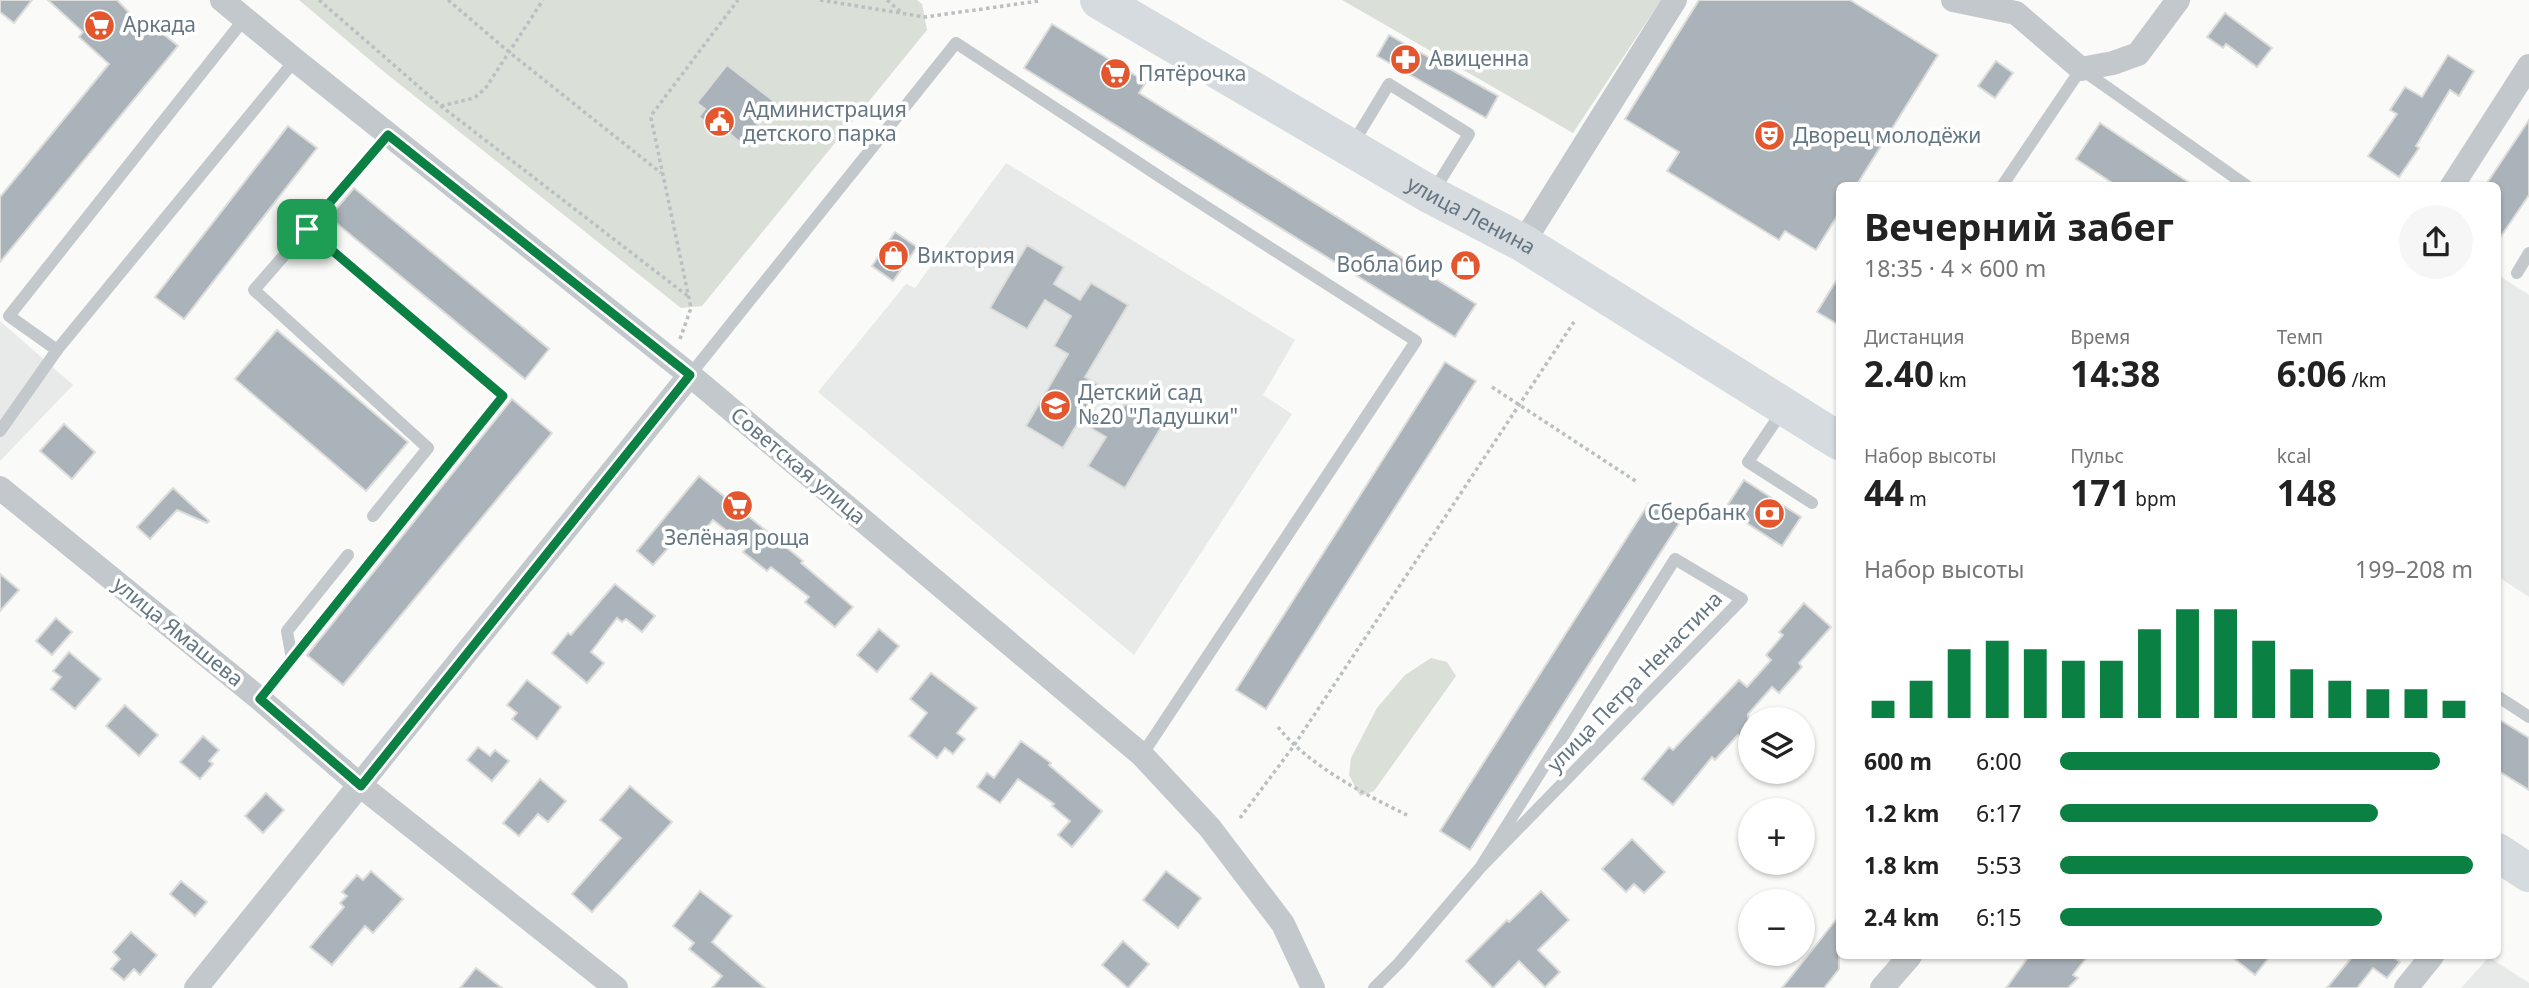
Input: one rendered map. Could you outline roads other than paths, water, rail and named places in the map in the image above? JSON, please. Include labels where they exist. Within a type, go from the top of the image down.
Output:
[{"type":"main road","name":"улица Ленина","points":[[1099,0],[1431,195],[1523,243],[1786,407],[1836,434]]},
{"type":"street","name":"Советская улица","points":[[222,0],[680,368],[1142,755],[1210,828],[1283,925],[1313,988]]},
{"type":"street","points":[[1523,243],[1675,0]]},
{"type":"street","points":[[1953,0],[2015,6],[2081,69],[2113,63],[2138,54],[2178,0]]},
{"type":"street","points":[[2455,182],[2529,65]]},
{"type":"street","points":[[196,988],[361,786],[680,368]]},
{"type":"street","name":"улица Ямашева","points":[[0,488],[260,699],[361,786],[616,988]]},
{"type":"street","points":[[1882,988],[1907,959]]},
{"type":"street","points":[[2406,988],[2430,959]]},
{"type":"lane","points":[[57,350],[9,316],[245,18]]},
{"type":"lane","points":[[680,368],[956,43],[1416,341],[1142,755]]},
{"type":"lane","points":[[0,431],[57,350],[295,60]]},
{"type":"lane","points":[[2006,182],[2081,69],[2241,182]]},
{"type":"lane","points":[[1350,148],[1389,84],[1469,134],[1431,195]]},
{"type":"lane","points":[[373,516],[428,448],[254,290],[388,135]]},
{"type":"lane","points":[[260,699],[503,396],[307,229]]},
{"type":"lane","points":[[2516,273],[2529,253]]},
{"type":"lane","points":[[1786,407],[1748,461],[1812,503]]},
{"type":"lane","points":[[292,659],[287,631],[348,555]]},
{"type":"lane","name":"улица Петра Ненастина","points":[[1374,988],[1399,963],[1480,868],[1742,599],[1675,559],[1480,868]]},
{"type":"lane","points":[[2501,699],[2529,717]]},
{"type":"place","name":"Аркада","points":[[100,25]]},
{"type":"place","name":"Авиценна","points":[[1406,59]]},
{"type":"place","name":"Пятёрочка","points":[[1115,74]]},
{"type":"place","name":"Администрация детского парка","points":[[720,122]]},
{"type":"place","name":"Дворец молодёжи","points":[[1770,136]]},
{"type":"place","name":"Виктория","points":[[894,256]]},
{"type":"place","name":"Вобла бир","points":[[1466,265]]},
{"type":"place","name":"Детский сад №20 \"Ладушки\"","points":[[1055,405]]},
{"type":"place","name":"Зелёная роща","points":[[737,506]]},
{"type":"place","name":"Сбербанк","points":[[1769,513]]}]
